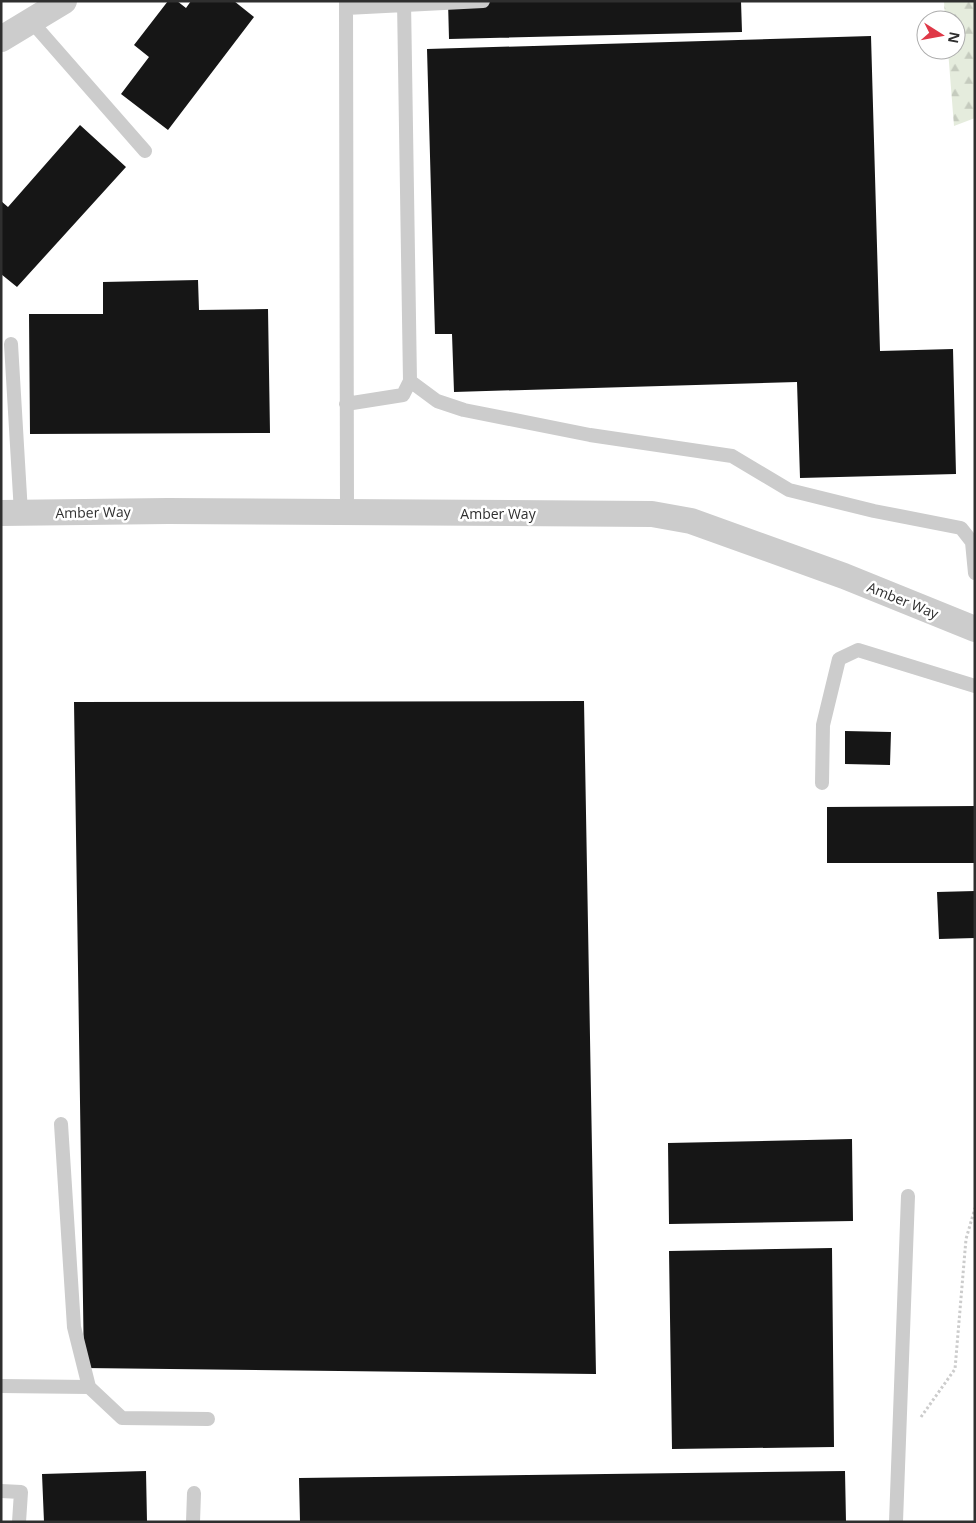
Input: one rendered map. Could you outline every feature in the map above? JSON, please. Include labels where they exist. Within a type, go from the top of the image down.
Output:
[{"type":"street","points":[[1,39],[64,1]]},
{"type":"street","name":"Amber Way","points":[[11,513],[652,514],[691,521],[844,576],[975,628]]},
{"type":"lane","points":[[347,513],[346,5],[483,1]]},
{"type":"lane","points":[[346,404],[403,394],[410,382],[403,4]]},
{"type":"lane","points":[[31,21],[145,151]]},
{"type":"lane","points":[[11,344],[11,513]]},
{"type":"lane","points":[[410,382],[437,401],[464,410],[590,435],[732,456],[789,490],[874,511],[960,528],[972,542],[975,573]]},
{"type":"lane","points":[[822,783],[823,725],[839,659],[858,650],[975,686]]},
{"type":"lane","points":[[61,1124],[74,1327],[89,1387],[122,1418],[208,1419]]},
{"type":"lane","points":[[896,1522],[908,1196]]},
{"type":"lane","points":[[1,1386],[89,1387]]},
{"type":"lane","points":[[1,1490],[21,1492],[19,1522]]},
{"type":"lane","points":[[193,1522],[194,1493]]},
{"type":"path","points":[[900,1447],[955,1369],[966,1239],[975,1208]]},
{"type":"green space","points":[[944,1],[975,1],[975,118],[954,126],[949,60],[966,60],[966,10],[944,10]]},
{"type":"building","points":[[168,1],[177,1],[186,8],[191,1],[234,1],[254,17],[168,130],[121,94],[149,57],[134,45]]},
{"type":"building","points":[[448,1],[741,1],[742,32],[449,39]]},
{"type":"building","points":[[871,36],[880,351],[953,349],[956,474],[800,478],[797,382],[454,392],[452,334],[435,334],[427,49]]},
{"type":"building","points":[[80,125],[126,167],[17,287],[1,274],[1,201],[8,207]]},
{"type":"building","points":[[198,280],[199,310],[268,309],[270,433],[30,434],[29,314],[103,314],[103,282]]},
{"type":"building","points":[[584,701],[596,1374],[84,1368],[74,702]]},
{"type":"building","points":[[845,731],[891,732],[890,765],[845,764]]},
{"type":"building","points":[[975,806],[975,863],[827,863],[827,807]]},
{"type":"building","points":[[975,891],[975,938],[939,939],[937,892]]},
{"type":"building","points":[[852,1139],[853,1221],[669,1224],[668,1143]]},
{"type":"building","points":[[832,1248],[834,1447],[672,1449],[669,1251]]},
{"type":"building","points":[[146,1471],[147,1522],[44,1522],[42,1474]]},
{"type":"building","points":[[845,1471],[846,1522],[300,1522],[299,1478]]}]
